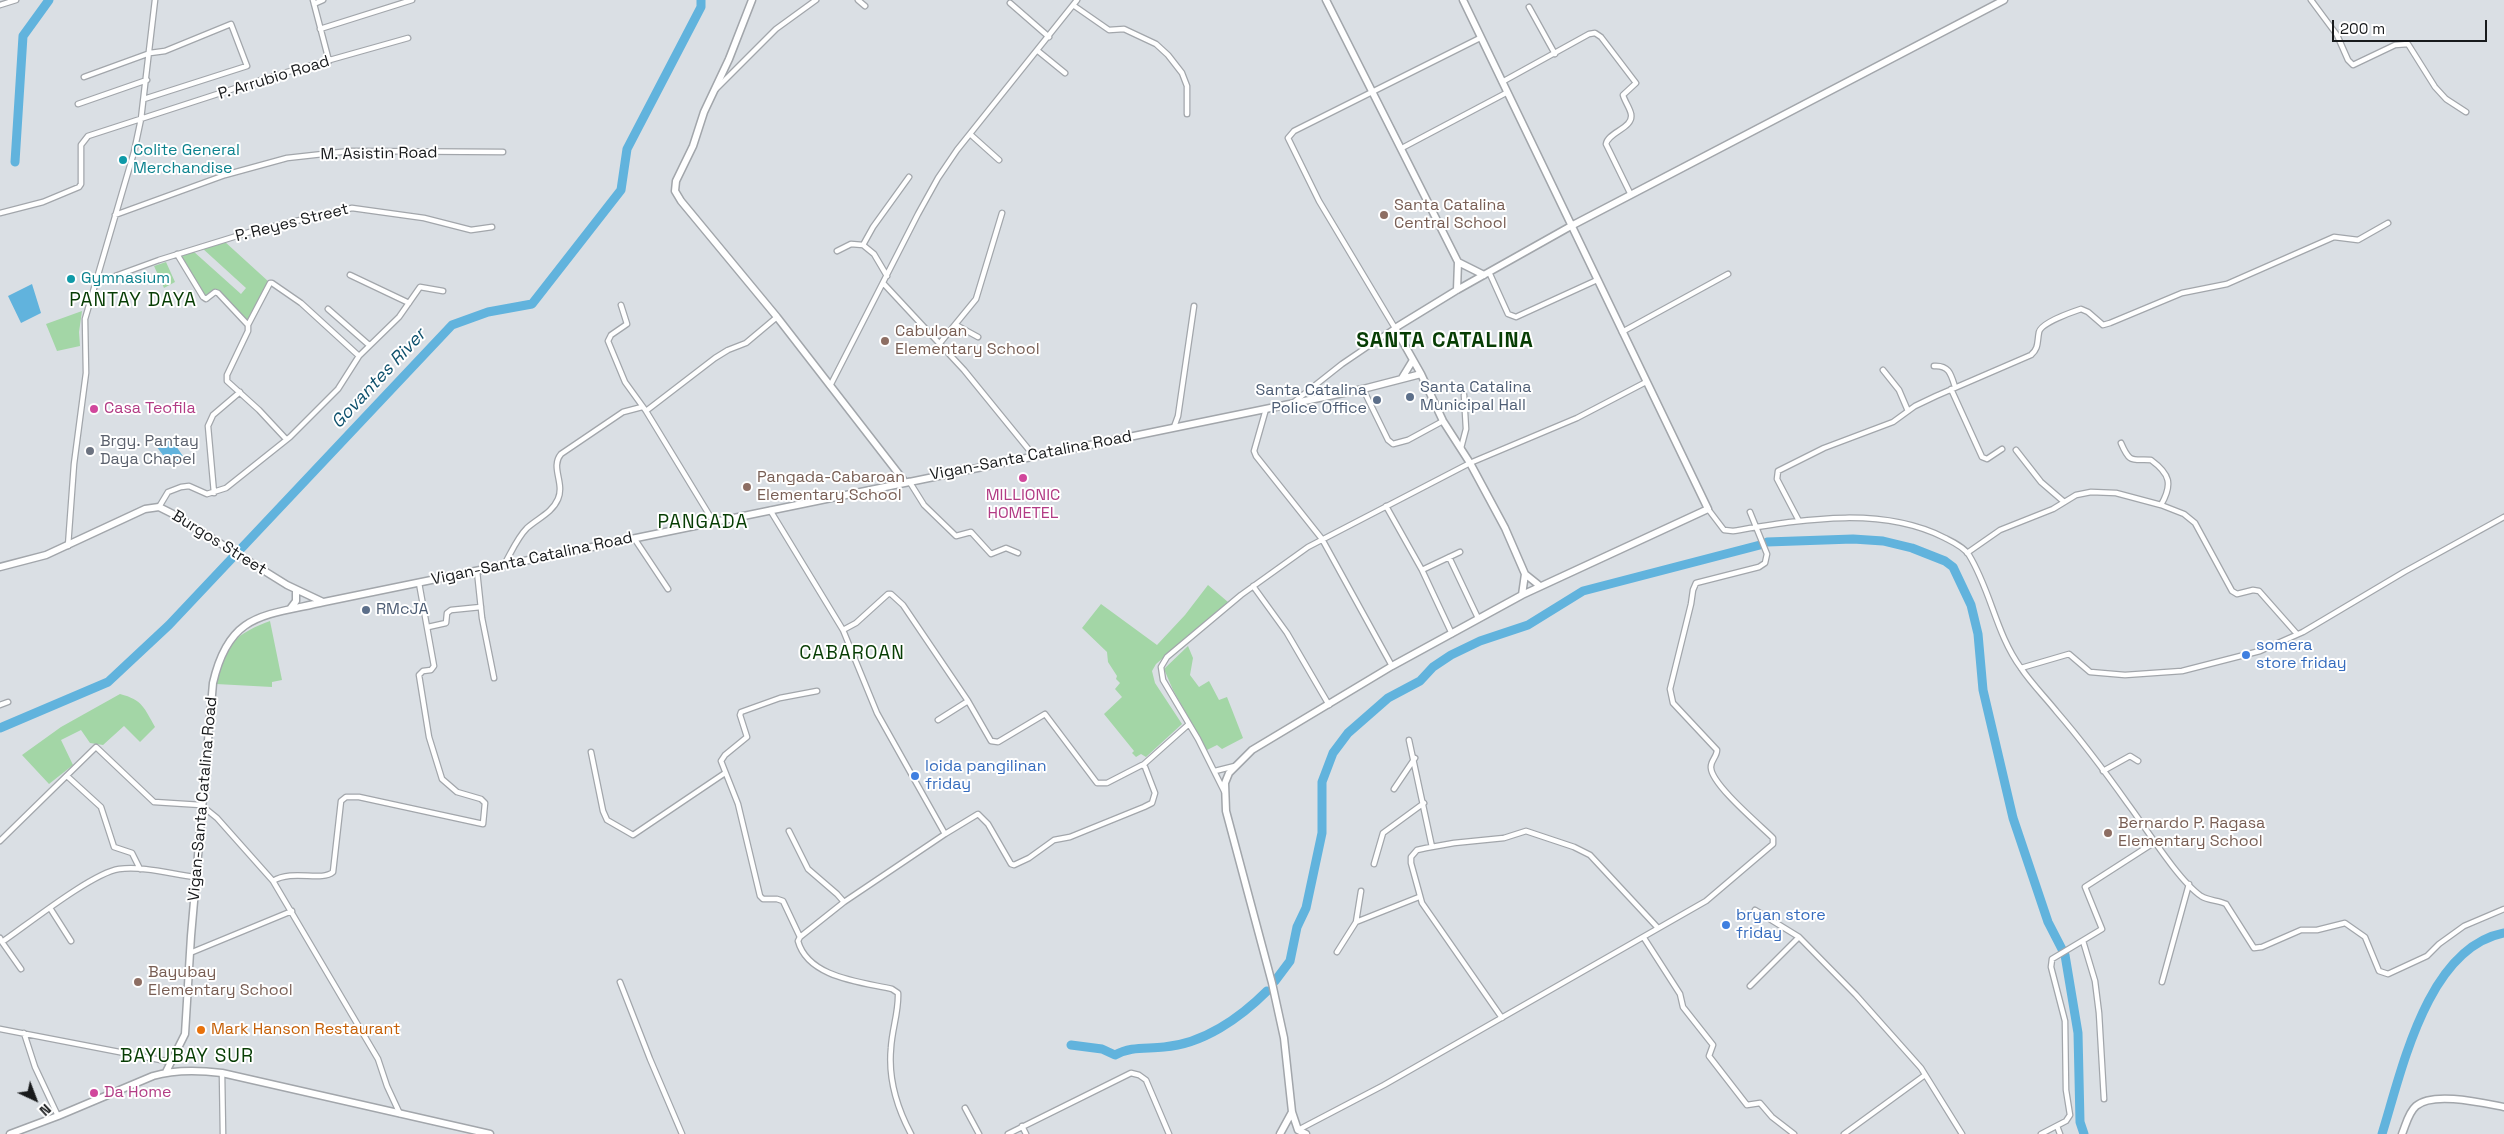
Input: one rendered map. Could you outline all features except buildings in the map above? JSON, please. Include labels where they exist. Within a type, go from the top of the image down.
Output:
[{"type":"main road","points":[[752,0],[676,182],[675,191],[681,201],[777,316],[907,482]]},
{"type":"main road","points":[[1326,0],[1458,262],[1457,290]]},
{"type":"main road","points":[[1306,1134],[1295,1132],[1284,1038],[1226,811],[1225,792],[1229,774],[1252,750],[1392,666],[1478,618],[1522,594],[1708,509],[1506,93],[1463,0]]},
{"type":"main road","points":[[1540,586],[1525,574],[1505,528],[1470,463],[1443,421],[1421,374],[1395,328],[1486,273],[1571,226],[2004,0]]},
{"type":"main road","points":[[1458,262],[1486,273]]},
{"type":"main road","points":[[1402,378],[1413,360]]},
{"type":"main road","name":"Vigan-Santa Catalina Road","points":[[166,1072],[185,1034],[201,805],[213,683],[218,660],[233,634],[243,626],[263,616],[324,602],[770,509],[1363,389],[1421,374]]},
{"type":"main road","name":"Burgos Street","points":[[0,567],[46,555],[145,509],[159,508],[296,590],[324,602]]},
{"type":"main road","points":[[1522,594],[1525,574]]},
{"type":"main road","points":[[290,610],[296,601],[296,590]]},
{"type":"main road","points":[[10,1134],[166,1072],[205,1071],[222,1073],[490,1134]]},
{"type":"main road","points":[[2402,1134],[2412,1110],[2420,1103],[2452,1099],[2504,1107]]},
{"type":"main road","points":[[1280,1134],[1292,1112]]},
{"type":"street","points":[[0,5],[16,0]]},
{"type":"street","points":[[68,546],[74,464],[86,373],[84,327],[141,120],[150,53],[154,0]]},
{"type":"street","points":[[323,0],[314,2],[329,61]]},
{"type":"street","points":[[320,29],[412,0]]},
{"type":"street","points":[[858,0],[865,6]]},
{"type":"street","points":[[830,386],[929,194],[970,134],[1049,38],[1077,0]]},
{"type":"street","points":[[2311,0],[2337,35],[2350,63],[2355,65],[2395,45],[2408,44],[2435,88],[2446,99],[2466,112]]},
{"type":"street","points":[[715,90],[776,29],[812,1]]},
{"type":"street","points":[[1010,3],[1049,38]]},
{"type":"street","points":[[1073,5],[1109,30],[1124,29],[1162,49],[1182,74],[1188,93],[1187,114]]},
{"type":"street","points":[[1529,7],[1554,54]]},
{"type":"street","points":[[84,77],[150,53],[170,49],[231,24],[247,66],[144,99]]},
{"type":"street","points":[[1502,82],[1589,34],[1597,33],[1604,39],[1636,83],[1623,96],[1631,114],[1630,120],[1616,133],[1608,137],[1606,144],[1631,195]]},
{"type":"street","name":"P. Arrubio Road","points":[[0,212],[43,202],[78,188],[81,184],[82,146],[85,138],[113,127],[141,120],[273,76],[408,38]]},
{"type":"street","points":[[1292,403],[1342,364],[1395,328],[1318,200],[1288,138],[1294,131],[1480,38]]},
{"type":"street","points":[[1038,51],[1065,73]]},
{"type":"street","points":[[78,104],[147,80]]},
{"type":"street","points":[[1402,148],[1506,93]]},
{"type":"street","points":[[970,134],[999,160]]},
{"type":"street","name":"M. Asistin Road","points":[[115,215],[232,172],[287,158],[350,151],[503,152]]},
{"type":"street","points":[[863,245],[873,227],[909,178]]},
{"type":"street","name":"P. Reyes Street","points":[[96,283],[177,254],[253,231],[356,207],[424,218],[471,230],[492,227]]},
{"type":"street","points":[[940,343],[970,309],[978,295],[1002,213]]},
{"type":"street","points":[[1799,521],[1777,479],[1778,471],[1824,448],[1893,422],[1920,403],[2032,355],[2036,351],[2039,332],[2042,326],[2077,310],[2084,310],[2103,325],[2110,323],[2182,293],[2227,284],[2334,238],[2358,240],[2388,223]]},
{"type":"street","points":[[837,251],[851,244],[863,245],[874,254],[887,276]]},
{"type":"street","points":[[177,254],[203,297],[208,298],[217,293],[248,325]]},
{"type":"street","points":[[1486,273],[1508,314],[1516,317],[1597,280]]},
{"type":"street","points":[[1622,332],[1728,274]]},
{"type":"street","points":[[350,275],[409,303]]},
{"type":"street","points":[[286,440],[228,382],[227,377],[248,331],[248,325],[270,283],[273,283],[323,321],[359,356]]},
{"type":"street","points":[[884,284],[988,397],[1034,456]]},
{"type":"street","points":[[159,508],[168,492],[181,486],[189,486],[204,493],[214,493],[226,488],[286,440],[338,389],[359,356],[399,317],[420,287],[443,290]]},
{"type":"street","points":[[621,305],[627,324],[611,335],[608,342],[625,382],[646,412],[712,521]]},
{"type":"street","points":[[1174,427],[1182,395],[1194,306]]},
{"type":"street","points":[[328,309],[369,345]]},
{"type":"street","points":[[646,412],[715,358],[728,350],[746,344],[777,316]]},
{"type":"street","points":[[956,325],[978,337]]},
{"type":"street","points":[[1934,366],[1943,365],[1947,368],[1953,388],[1982,457],[1987,459],[2002,450]]},
{"type":"street","points":[[1883,370],[1899,390],[1908,411]]},
{"type":"street","points":[[1225,792],[1160,674],[1163,662],[1253,586],[1322,539],[1470,463],[1577,418],[1646,382]]},
{"type":"street","points":[[1363,389],[1388,440],[1394,444],[1408,440],[1443,421]]},
{"type":"street","points":[[214,493],[208,426],[213,415],[240,392]]},
{"type":"street","points":[[1461,448],[1466,429],[1464,395]]},
{"type":"street","points":[[504,565],[525,530],[548,512],[557,502],[561,486],[556,463],[561,454],[615,416],[629,409],[642,407]]},
{"type":"street","points":[[1266,409],[1254,450],[1256,456],[1322,539],[1392,666]]},
{"type":"street","points":[[2121,444],[2128,457],[2134,460],[2151,460],[2167,476],[2169,488],[2161,505]]},
{"type":"street","points":[[2016,450],[2041,482],[2064,501]]},
{"type":"street","points":[[907,482],[924,505],[957,537],[971,532],[991,554],[1006,548],[1018,554]]},
{"type":"street","points":[[1967,553],[2000,530],[2053,509],[2076,495],[2099,492],[2116,493],[2161,505],[2184,514],[2195,522],[2232,590],[2237,594],[2253,590],[2259,591],[2296,634]]},
{"type":"street","points":[[1386,506],[1422,570],[1452,634]]},
{"type":"street","points":[[770,509],[843,630],[877,713],[945,834]]},
{"type":"street","points":[[1708,509],[1724,530],[1733,531],[1799,521],[1847,518],[1913,525],[1944,538],[1967,553],[1988,592],[2004,638],[2021,668],[2189,884],[2203,897],[2226,904],[2254,948],[2262,947],[2301,930],[2345,923],[2365,937],[2379,971],[2388,974],[2428,956],[2439,944],[2464,926],[2504,909]]},
{"type":"street","points":[[1295,1132],[1502,1018],[1552,987],[1644,938],[1715,895],[1774,840],[1737,803],[1713,774],[1711,766],[1717,750],[1673,703],[1670,689],[1695,586],[1698,582],[1760,567],[1765,563],[1767,554],[1758,527],[1750,512]]},
{"type":"street","points":[[2021,668],[2068,654],[2090,672],[2125,675],[2182,670],[2260,651],[2296,634],[2504,518]]},
{"type":"street","points":[[634,537],[668,589]]},
{"type":"street","points":[[1422,570],[1460,552]]},
{"type":"street","points":[[1448,557],[1478,618]]},
{"type":"street","points":[[478,571],[481,607],[494,678]]},
{"type":"street","points":[[273,881],[290,874],[321,876],[333,872],[341,802],[346,797],[359,797],[482,824],[485,803],[481,799],[457,792],[442,779],[429,737],[419,675],[421,672],[433,668],[428,627],[419,583]]},
{"type":"street","points":[[1253,586],[1292,641],[1329,705]]},
{"type":"street","points":[[843,630],[856,623],[888,594],[891,594],[904,605],[994,742],[998,742],[1045,714],[1100,784],[1108,783],[1139,765],[1143,765],[1189,724]]},
{"type":"street","points":[[428,627],[446,623],[447,613],[450,610],[481,607]]},
{"type":"street","points":[[800,937],[783,902],[777,899],[763,900],[760,896],[738,804],[725,773],[722,759],[748,737],[740,715],[741,712],[780,698],[817,691]]},
{"type":"street","points":[[938,720],[968,701]]},
{"type":"street","points":[[0,705],[8,702]]},
{"type":"street","points":[[1409,740],[1415,758],[1432,847]]},
{"type":"street","points":[[0,841],[98,747],[154,802],[201,805],[218,818],[273,881],[378,1059],[400,1114]]},
{"type":"street","points":[[590,752],[603,811],[607,820],[633,835],[725,773]]},
{"type":"street","points":[[2103,771],[2130,756],[2138,761]]},
{"type":"street","points":[[1394,789],[1415,758]]},
{"type":"street","points":[[911,1134],[898,1106],[891,1082],[891,1048],[898,993],[892,989],[824,971],[803,950],[798,941],[800,937],[844,902],[945,834],[980,815],[1011,864],[1014,865],[1029,858],[1054,840],[1070,837],[1152,803],[1155,793],[1143,765]]},
{"type":"street","points":[[1215,771],[1236,766]]},
{"type":"street","points":[[67,776],[101,807],[114,848],[132,853],[140,869]]},
{"type":"street","points":[[1374,864],[1383,833],[1424,803]]},
{"type":"street","points":[[1502,1018],[1486,992],[1429,915],[1419,897],[1411,857],[1417,850],[1504,838],[1524,830],[1585,852],[1658,928]]},
{"type":"street","points":[[788,831],[808,869],[844,902]]},
{"type":"street","points":[[2041,1134],[2057,1126],[2070,1115],[2066,1090],[2065,1021],[2051,967],[2052,959],[2066,952],[2102,927],[2086,887],[2155,842]]},
{"type":"street","points":[[21,969],[1,940],[112,871],[140,869],[196,877]]},
{"type":"street","points":[[2162,982],[2189,884]]},
{"type":"street","points":[[1337,952],[1356,922],[1361,891]]},
{"type":"street","points":[[1356,922],[1419,897]]},
{"type":"street","points":[[50,908],[70,941]]},
{"type":"street","points":[[1754,910],[1798,937],[1856,995],[1925,1075],[1962,1134]]},
{"type":"street","points":[[190,953],[292,911]]},
{"type":"street","points":[[1750,986],[1798,937]]},
{"type":"street","points":[[1644,938],[1680,994],[1684,1007],[1712,1045],[1709,1056],[1747,1106],[1760,1103],[1772,1117],[1794,1134]]},
{"type":"street","points":[[2083,941],[2096,989],[2104,1099]]},
{"type":"street","points":[[620,982],[682,1134]]},
{"type":"street","points":[[0,1029],[171,1062]]},
{"type":"street","points":[[24,1033],[35,1067],[58,1116]]},
{"type":"street","points":[[222,1073],[223,1134]]},
{"type":"street","points":[[1008,1134],[1131,1073],[1139,1075],[1146,1080],[1169,1134]]},
{"type":"street","points":[[1844,1134],[1925,1075]]},
{"type":"street","points":[[965,1108],[979,1134]]},
{"type":"street","points":[[1022,1126],[1026,1134]]},
{"type":"street","points":[[2057,1126],[2060,1134]]},
{"type":"green space","points":[[224,241],[269,282],[247,321],[216,289],[205,296],[181,255],[193,251],[241,294],[246,288],[202,248]]},
{"type":"green space","points":[[166,262],[175,282],[164,288],[154,266]]},
{"type":"green space","points":[[82,311],[79,332],[80,346],[57,351],[46,324]]},
{"type":"green space","points":[[1208,585],[1228,602],[1156,664],[1152,671],[1155,683],[1182,724],[1146,757],[1141,754],[1136,757],[1132,753],[1134,751],[1104,714],[1122,697],[1115,689],[1120,683],[1108,662],[1107,652],[1082,628],[1101,604],[1157,645],[1185,615]]},
{"type":"green space","points":[[270,621],[282,680],[272,682],[272,687],[216,684],[220,661],[225,651],[249,630]]},
{"type":"green space","points":[[1188,646],[1193,658],[1190,675],[1199,687],[1209,681],[1219,700],[1227,697],[1243,738],[1222,749],[1217,745],[1207,750],[1173,690],[1164,669]]},
{"type":"green space","points":[[120,694],[138,702],[155,727],[140,742],[124,726],[103,745],[90,743],[81,730],[61,740],[73,765],[49,784],[22,755],[61,727]]},
{"type":"water","points":[[32,284],[41,313],[21,323],[8,296]]},
{"type":"water","points":[[169,436],[185,459],[173,468],[156,446]]},
{"type":"waterway","points":[[15,162],[23,36],[49,0]]},
{"type":"waterway","name":"Govantes River","points":[[0,728],[108,682],[169,625],[452,325],[488,312],[532,304],[621,190],[627,149],[701,7],[701,0]]},
{"type":"waterway","points":[[1767,542],[1853,539],[1883,541],[1912,548],[1945,561],[1953,567],[1971,605],[1978,634],[1983,690],[2013,818],[2048,922],[2065,955],[2078,1033],[2080,1122],[2084,1134]]},
{"type":"waterway","points":[[1275,981],[1290,961],[1297,927],[1306,908],[1322,833],[1322,782],[1333,753],[1348,733],[1388,698],[1420,681],[1433,667],[1451,655],[1480,641],[1528,625],[1583,591],[1760,545]]},
{"type":"waterway","points":[[2382,1134],[2409,1046],[2437,986],[2455,962],[2477,943],[2504,933]]},
{"type":"waterway","points":[[1071,1045],[1102,1049],[1115,1055],[1133,1049],[1179,1045],[1193,1041],[1220,1028],[1245,1011],[1267,991]]},
{"type":"place","name":"Colite General Merchandise","points":[[123,160]]},
{"type":"place","name":"Santa Catalina Central School","points":[[1384,215]]},
{"type":"place","name":"Gymnasium","points":[[71,279]]},
{"type":"place","name":"Cabuloan Elementary School","points":[[885,341]]},
{"type":"place","name":"Santa Catalina Municipal Hall","points":[[1410,397]]},
{"type":"place","name":"Santa Catalina Police Office","points":[[1377,400]]},
{"type":"place","name":"Casa Teofila","points":[[94,409]]},
{"type":"place","name":"Brgy. Pantay Daya Chapel","points":[[90,451]]},
{"type":"place","name":"MILLIONIC HOMETEL","points":[[1023,478]]},
{"type":"place","name":"Pangada-Cabaroan Elementary School","points":[[747,487]]},
{"type":"place","name":"RMcJA","points":[[366,610]]},
{"type":"place","name":"somera store friday","points":[[2246,655]]},
{"type":"place","name":"loida pangilinan friday","points":[[915,776]]},
{"type":"place","name":"Bernardo P. Ragasa Elementary School","points":[[2108,833]]},
{"type":"place","name":"bryan store friday","points":[[1726,925]]},
{"type":"place","name":"Bayubay Elementary School","points":[[138,982]]},
{"type":"place","name":"Mark Hanson Restaurant","points":[[201,1030]]},
{"type":"place","name":"Da Home","points":[[94,1093]]},
{"type":"district","name":"PANTAY DAYA","points":[[133,301]]},
{"type":"district","name":"SANTA CATALINA","points":[[1445,341]]},
{"type":"district","name":"PANGADA","points":[[703,523]]},
{"type":"district","name":"CABAROAN","points":[[852,654]]},
{"type":"district","name":"BAYUBAY SUR","points":[[187,1057]]}]
